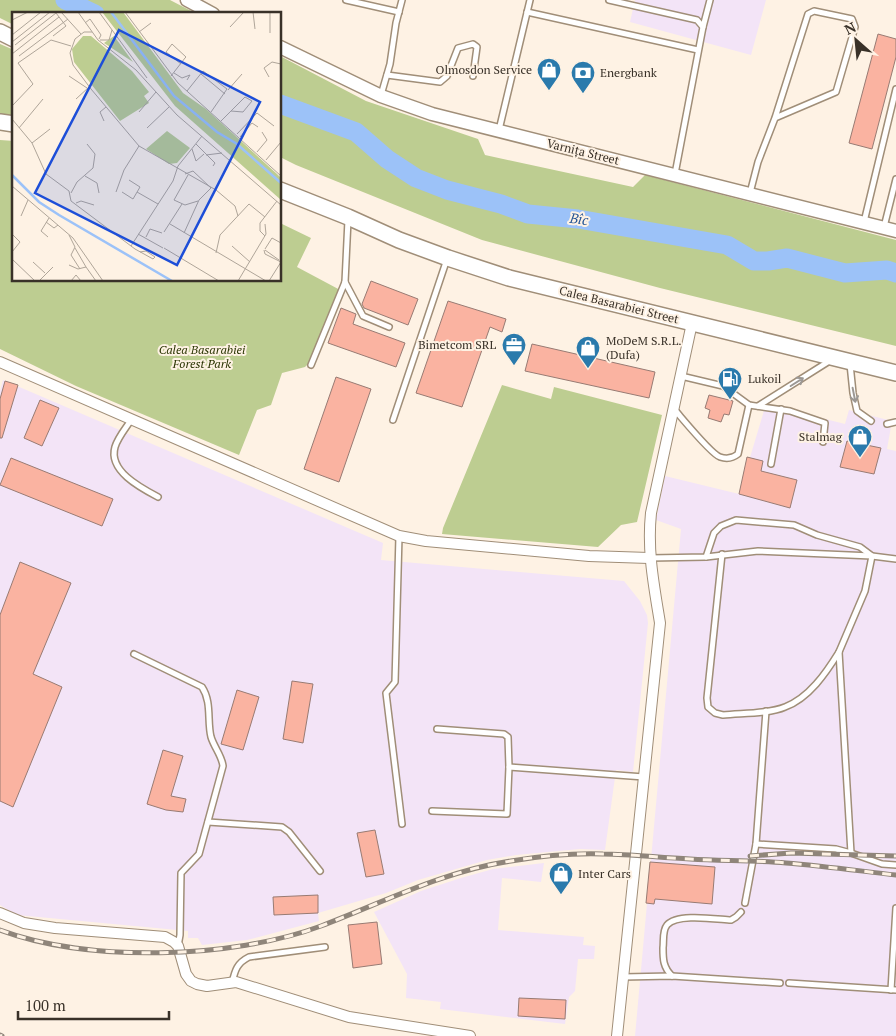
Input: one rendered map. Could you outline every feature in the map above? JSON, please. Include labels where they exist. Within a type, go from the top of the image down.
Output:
[{"type":"main road","points":[[0,32],[12,38]]},
{"type":"main road","name":"Calea Basarabiei Street","points":[[281,180],[348,217]]},
{"type":"main road","name":"Calea Basarabiei Street","points":[[281,190],[399,240],[510,278],[896,372]]},
{"type":"street","points":[[186,0],[210,12]]},
{"type":"street","name":"Varnița Street","points":[[281,47],[380,96],[432,114],[890,229]]},
{"type":"street","points":[[617,1036],[660,623],[649,558],[651,513],[692,323]]},
{"type":"street","points":[[0,362],[399,536],[426,541],[589,556],[649,558]]},
{"type":"street","points":[[0,913],[24,923],[55,928],[165,937],[178,946],[186,974],[191,981],[207,986],[232,983],[247,984],[349,1017],[470,1036]]},
{"type":"lane","points":[[346,0],[399,12]]},
{"type":"lane","points":[[380,96],[387,75],[402,0]]},
{"type":"lane","points":[[499,131],[530,0]]},
{"type":"lane","points":[[609,0],[697,20],[702,27]]},
{"type":"lane","points":[[674,175],[702,27],[710,0]]},
{"type":"lane","points":[[750,193],[758,162],[775,118],[809,12],[814,11],[852,19],[855,27],[836,92],[775,118]]},
{"type":"lane","points":[[527,12],[698,50]]},
{"type":"lane","points":[[387,75],[440,82],[447,76],[458,48],[474,44],[477,47],[473,76]]},
{"type":"lane","points":[[864,222],[896,89]]},
{"type":"lane","points":[[890,229],[896,179]]},
{"type":"lane","points":[[311,365],[345,282],[348,217]]},
{"type":"lane","points":[[393,420],[448,258]]},
{"type":"lane","points":[[345,282],[363,316],[390,327]]},
{"type":"lane","points":[[758,406],[843,360],[857,410],[872,421]]},
{"type":"lane","points":[[681,376],[723,386],[749,405],[781,409],[826,422],[823,442]]},
{"type":"lane","points":[[674,408],[716,455],[727,458],[738,454],[749,405]]},
{"type":"lane","points":[[771,464],[781,409]]},
{"type":"lane","points":[[132,420],[117,441],[114,450],[115,461],[123,473],[138,486],[158,497]]},
{"type":"lane","points":[[887,424],[896,422]]},
{"type":"lane","points":[[706,557],[714,533],[721,526],[736,520],[794,525],[817,535],[860,547],[872,556]]},
{"type":"lane","points":[[399,536],[395,682],[386,693],[402,824]]},
{"type":"lane","points":[[649,558],[706,557],[758,551],[872,556],[896,559]]},
{"type":"lane","points":[[722,554],[707,698],[708,707],[715,713],[723,715],[784,708],[797,701],[824,675],[839,652],[865,591],[872,556]]},
{"type":"lane","points":[[839,652],[851,852]]},
{"type":"lane","points":[[134,654],[202,687],[208,704],[211,736],[223,761],[199,854],[180,873],[178,946]]},
{"type":"lane","points":[[745,903],[756,844],[766,711]]},
{"type":"lane","points":[[432,811],[507,814],[508,737],[504,734],[437,729]]},
{"type":"lane","points":[[509,767],[644,777]]},
{"type":"lane","points":[[208,822],[282,827],[289,832],[320,871]]},
{"type":"lane","points":[[756,844],[836,849],[851,852],[882,864],[896,865]]},
{"type":"lane","points":[[789,984],[894,990],[896,908]]},
{"type":"lane","points":[[672,976],[663,960],[664,930],[667,924],[682,918],[730,920],[741,912]]},
{"type":"lane","points":[[232,983],[236,968],[241,961],[249,958],[325,947]]},
{"type":"lane","points":[[623,977],[672,976],[780,983]]},
{"type":"shaded area","points":[[635,0],[766,0],[751,55],[630,22]]},
{"type":"shaded area","points":[[3,380],[383,543],[381,560],[624,581],[640,601],[647,615],[648,623],[633,772],[616,770],[605,850],[580,849],[516,855],[487,860],[418,880],[386,893],[318,913],[319,921],[247,940],[202,945],[198,938],[188,938],[188,931],[17,915],[0,905],[0,391]]},
{"type":"shaded area","points":[[766,404],[845,424],[849,410],[892,421],[887,449],[896,451],[896,1036],[635,1036],[681,529],[656,520],[665,476],[739,494]]},
{"type":"shaded area","points":[[544,863],[541,882],[502,878],[498,930],[584,937],[583,945],[595,946],[594,959],[578,959],[575,991],[569,997],[565,1024],[440,1009],[441,1002],[406,998],[407,974],[374,912],[421,891],[461,878],[493,869]]},
{"type":"green space","points":[[0,0],[170,0],[193,12],[12,12],[12,24],[0,18]]},
{"type":"green space","points":[[0,44],[12,49],[12,118],[0,116]]},
{"type":"green space","points":[[281,57],[366,101],[478,139],[485,155],[633,187],[645,175],[896,240],[896,346],[660,288],[482,240],[281,158]]},
{"type":"green space","name":"Calea Basarabiei Forest Park","points":[[0,140],[12,141],[12,281],[281,281],[281,223],[311,238],[297,267],[342,291],[313,359],[305,367],[282,373],[271,405],[257,410],[239,455],[76,386],[0,349]]},
{"type":"green space","points":[[502,385],[551,399],[554,387],[662,415],[637,522],[621,525],[598,547],[442,534]]},
{"type":"building","points":[[878,34],[896,39],[896,57],[872,149],[849,143]]},
{"type":"building","points":[[371,281],[418,299],[408,325],[364,308],[362,304]]},
{"type":"building","points":[[448,301],[506,319],[502,332],[490,327],[462,407],[416,393]]},
{"type":"building","points":[[341,308],[356,314],[353,324],[405,343],[396,367],[328,343]]},
{"type":"building","points":[[532,344],[655,372],[649,398],[525,371]]},
{"type":"building","points":[[336,377],[371,389],[339,482],[304,469]]},
{"type":"building","points":[[5,381],[18,385],[2,438],[0,438],[0,399]]},
{"type":"building","points":[[709,395],[733,401],[729,415],[724,414],[721,422],[708,418],[710,410],[705,408]]},
{"type":"building","points":[[40,400],[59,408],[42,446],[24,438]]},
{"type":"building","name":"Stalmag","points":[[847,441],[881,448],[874,474],[840,467]]},
{"type":"building","points":[[747,457],[763,461],[761,471],[797,480],[790,508],[739,494]]},
{"type":"building","points":[[11,458],[113,499],[102,526],[0,485]]},
{"type":"building","points":[[20,562],[71,583],[33,674],[62,687],[13,807],[0,801],[0,615]]},
{"type":"building","points":[[292,681],[313,684],[303,743],[283,739]]},
{"type":"building","points":[[237,690],[259,697],[243,750],[221,744]]},
{"type":"building","points":[[163,750],[183,756],[171,796],[186,799],[183,812],[166,810],[147,804]]},
{"type":"building","points":[[375,830],[384,874],[366,877],[357,833]]},
{"type":"building","points":[[650,862],[715,867],[712,904],[655,899],[654,904],[646,903]]},
{"type":"building","points":[[318,895],[318,913],[274,915],[273,897]]},
{"type":"building","points":[[377,922],[382,964],[353,968],[348,925]]},
{"type":"building","points":[[519,998],[566,1000],[565,1019],[518,1016]]},
{"type":"waterway","name":"Bîc","points":[[65,0],[91,12]]},
{"type":"waterway","name":"Bîc","points":[[281,104],[356,132],[387,159],[416,178],[447,190],[501,204],[528,214],[578,219],[727,245],[754,261],[787,258],[845,273],[887,270],[896,273]]},
{"type":"railway","points":[[750,856],[791,853],[896,856]]},
{"type":"railway","points":[[0,930],[36,941],[75,948],[117,952],[160,953],[246,945],[285,937],[321,926],[414,888],[462,872],[511,861],[569,854],[614,854],[774,862],[896,875]]},
{"type":"place","name":"Olmosdon Service","points":[[549,91]]},
{"type":"place","name":"Energbank","points":[[583,94]]},
{"type":"place","name":"Bimetcom SRL","points":[[514,366]]},
{"type":"place","name":"MoDeM S.R.L. (Dufa)","points":[[588,369]]},
{"type":"place","name":"Lukoil","points":[[730,400]]},
{"type":"place","name":"Stalmag","points":[[860,458]]},
{"type":"place","name":"Inter Cars","points":[[561,895]]}]
